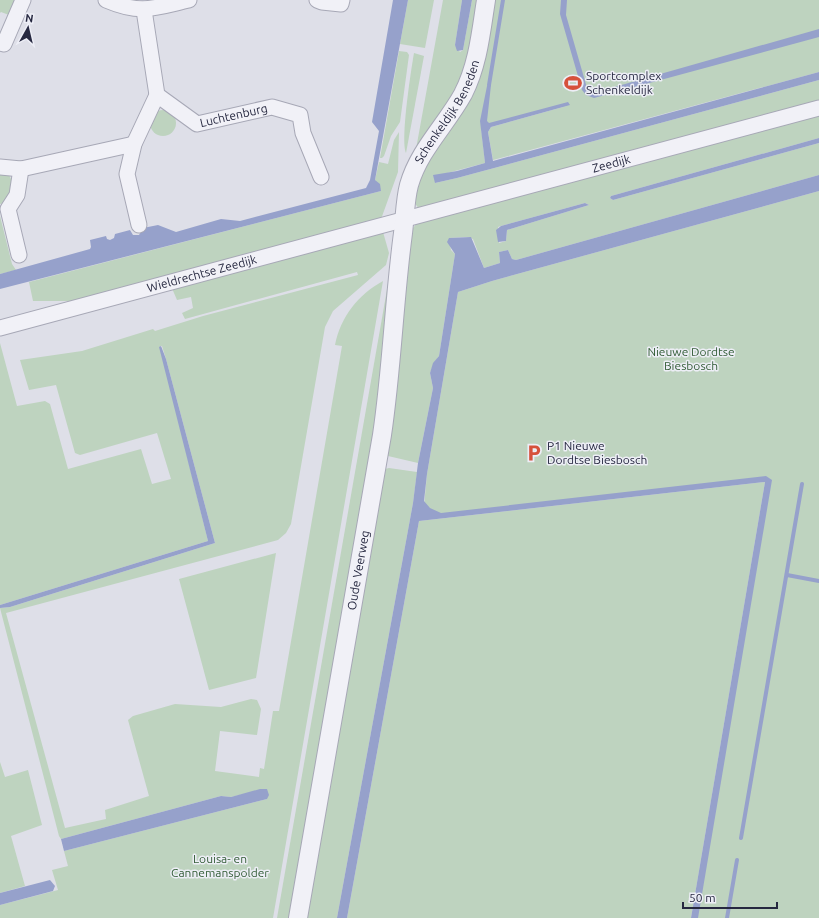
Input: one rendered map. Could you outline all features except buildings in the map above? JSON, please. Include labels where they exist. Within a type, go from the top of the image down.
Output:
[{"type":"street","points":[[1,47],[23,0]]},
{"type":"street","points":[[106,0],[124,8],[144,10],[189,0]]},
{"type":"street","points":[[317,0],[341,4],[342,0]]},
{"type":"street","name":"Schenkeldijk Beneden","points":[[405,220],[408,187],[416,165],[426,148],[454,110],[469,81],[477,52],[486,0]]},
{"type":"street","points":[[139,225],[127,174],[134,144],[157,95],[144,10]]},
{"type":"street","name":"Luchtenburg","points":[[157,95],[198,124],[272,107],[300,115],[303,133],[321,177]]},
{"type":"street","name":"Zeedijk","points":[[405,220],[819,108]]},
{"type":"street","points":[[0,167],[21,169],[134,144]]},
{"type":"street","points":[[19,255],[8,209],[17,196],[21,169]]},
{"type":"street","name":"Wieldrechtse Zeedijk","points":[[0,328],[405,220]]},
{"type":"street","name":"Oude Veerweg","points":[[298,918],[382,435],[387,402],[398,267],[405,220]]},
{"type":"green space","points":[[0,0],[17,0],[9,15],[0,13]]},
{"type":"green space","points":[[408,0],[434,0],[425,48],[400,44]]},
{"type":"green space","points":[[443,0],[462,0],[455,45],[460,52],[463,50],[472,0],[479,0],[471,51],[460,84],[416,149]]},
{"type":"green space","points":[[492,0],[819,0],[819,72],[493,160],[488,132],[491,127],[570,105],[481,127],[485,163],[436,176],[435,183],[819,80],[819,104],[420,210],[413,201],[413,195],[435,146]]},
{"type":"green space","points":[[399,51],[407,52],[409,55],[400,122],[391,136],[384,156],[380,158]]},
{"type":"green space","points":[[414,53],[424,56],[406,153],[404,146],[405,121]]},
{"type":"green space","points":[[163,110],[172,114],[176,123],[172,132],[163,136],[154,132],[150,123],[154,114]]},
{"type":"green space","points":[[819,112],[819,138],[611,196],[610,198],[613,200],[819,143],[819,175],[516,260],[512,259],[508,250],[499,252],[500,263],[484,268],[473,239],[467,237],[449,238],[451,250],[455,254],[439,356],[430,373],[433,388],[418,463],[388,456],[411,231],[416,224],[425,219]],"holes":[[[585,203],[589,205],[507,230],[506,241],[499,243],[498,227]]]},
{"type":"green space","points":[[399,132],[398,172],[380,222],[74,301],[33,301],[29,282],[381,191],[375,180],[379,162],[388,164],[394,140]]},
{"type":"green space","points":[[0,172],[9,175],[15,187],[4,203],[0,204]]},
{"type":"green space","name":"Nieuwe Dordtse Biesbosch","points":[[819,191],[819,918],[693,918],[770,483],[766,478],[423,517],[427,474],[458,292],[492,281]]},
{"type":"green space","points":[[0,216],[12,264],[16,270],[0,274]]},
{"type":"green space","name":"Louisa- en Cannemanspolder","points":[[383,232],[389,253],[386,265],[333,311],[325,327],[291,524],[286,533],[278,540],[6,613],[65,828],[106,819],[105,810],[149,796],[128,720],[133,716],[175,704],[221,707],[251,699],[257,700],[261,709],[257,735],[220,731],[215,771],[259,777],[260,768],[264,769],[273,711],[279,711],[342,346],[335,345],[346,316],[352,307],[366,293],[383,281],[273,918],[0,918],[0,905],[58,890],[52,870],[68,866],[64,851],[267,799],[266,789],[231,797],[221,796],[61,839],[59,836],[0,608],[10,607],[215,543],[166,359],[162,346],[160,346],[208,541],[0,605],[0,343],[17,406],[45,401],[50,404],[68,469],[141,449],[152,484],[171,479],[157,433],[80,455],[75,453],[56,385],[29,390],[20,360],[82,351],[153,329],[155,331],[203,316],[358,275],[357,272],[185,319],[182,313],[193,308],[191,297],[177,300],[171,286]]},
{"type":"green space","points":[[389,278],[380,409],[292,918],[277,918]]},
{"type":"green space","points":[[389,468],[417,472],[413,503],[337,918],[305,918],[385,469]]},
{"type":"green space","points":[[765,482],[691,918],[347,918],[419,521]]},
{"type":"green space","points":[[276,553],[256,678],[209,690],[179,579]]},
{"type":"green space","points":[[0,762],[5,777],[28,770],[42,825],[11,836],[25,886],[0,893]]},
{"type":"water","points":[[393,0],[408,0],[375,180],[380,184],[381,191],[0,289],[0,274],[90,249],[90,240],[106,236],[107,239],[110,240],[114,238],[115,234],[130,230],[133,235],[139,235],[143,228],[158,225],[176,232],[221,219],[240,221],[366,188],[370,180],[379,131],[372,122]]},
{"type":"water","points":[[462,0],[472,0],[463,50],[457,51],[455,45]]},
{"type":"water","points":[[561,0],[567,0],[566,15],[587,88],[590,92],[597,92],[819,29],[819,37],[594,98],[586,95],[582,90],[560,14]]},
{"type":"water","points":[[819,72],[819,80],[435,183],[433,175],[457,171],[485,163],[480,121],[487,86],[489,85],[491,85],[487,121],[489,123],[568,102],[570,105],[491,127],[488,132],[493,161]]},
{"type":"water","points":[[819,138],[819,143],[613,200],[610,198],[611,196]]},
{"type":"water","points":[[819,175],[819,191],[492,281],[458,292],[427,474],[424,501],[430,508],[441,513],[766,476],[772,480],[698,918],[691,918],[765,482],[419,521],[347,918],[337,918],[413,503],[418,463],[433,388],[430,373],[433,363],[439,356],[455,254],[447,242],[449,238],[471,237],[484,268],[500,263],[499,252],[508,250],[512,259],[516,260]]},
{"type":"water","points":[[585,203],[589,205],[507,230],[506,241],[498,242],[496,230],[501,226]]},
{"type":"water","points":[[161,346],[166,359],[215,543],[10,607],[0,608],[0,605],[208,541],[159,347]]},
{"type":"water","points":[[260,789],[267,789],[269,795],[267,799],[64,851],[61,839],[221,796],[231,797]]},
{"type":"water","points":[[50,880],[55,886],[53,891],[0,905],[0,893]]},
{"type":"waterway","points":[[489,85],[503,0]]},
{"type":"waterway","points":[[741,838],[802,484]]},
{"type":"waterway","points":[[787,575],[819,581]]},
{"type":"waterway","points":[[727,918],[737,860]]},
{"type":"place","name":"Sportcomplex Schenkeldijk","points":[[573,83]]},
{"type":"place","name":"P1 Nieuwe Dordtse Biesbosch","points":[[534,453]]}]
